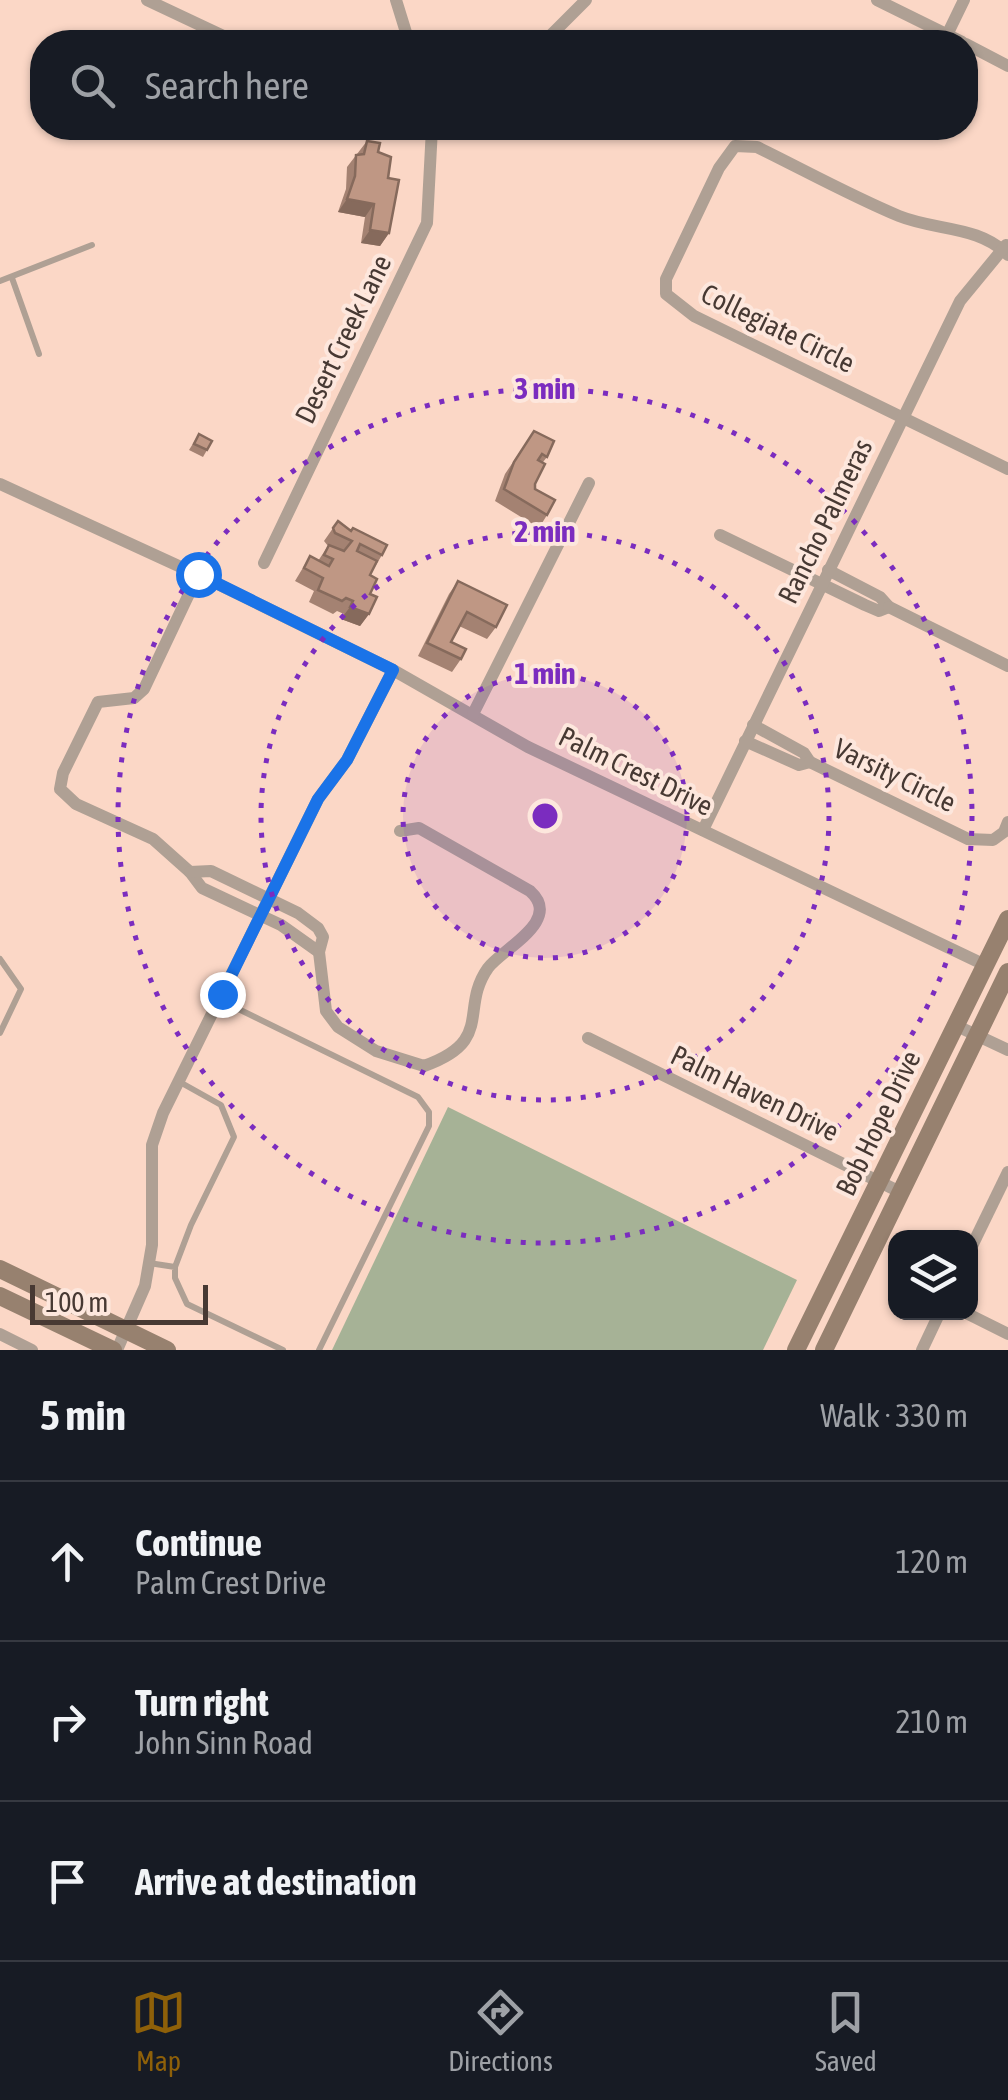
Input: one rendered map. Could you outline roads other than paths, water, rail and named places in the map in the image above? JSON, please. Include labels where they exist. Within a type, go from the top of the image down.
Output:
[{"type":"main road","name":"Bob Hope Drive","points":[[796,1350],[1008,920]]},
{"type":"main road","name":"Bob Hope Drive","points":[[824,1350],[1008,972]]},
{"type":"main road","points":[[0,1269],[167,1350]]},
{"type":"main road","points":[[0,1296],[115,1350]]},
{"type":"street","points":[[147,0],[211,30]]},
{"type":"street","points":[[396,0],[405,30]]},
{"type":"street","points":[[556,30],[586,0]]},
{"type":"street","points":[[877,0],[937,30]]},
{"type":"street","points":[[949,30],[964,0]]},
{"type":"street","points":[[978,50],[1008,66]]},
{"type":"street","name":"Desert Creek Lane","points":[[264,563],[427,223],[431,140]]},
{"type":"street","name":"Collegiate Circle","points":[[904,418],[694,316],[666,294],[666,280],[726,154],[735,146],[757,146],[897,215],[925,226],[960,230],[1006,249]]},
{"type":"street","name":"Rancho Palmeras","points":[[703,830],[960,301],[1006,249]]},
{"type":"street","points":[[904,418],[1008,468]]},
{"type":"street","name":"Palm Crest Drive","points":[[0,484],[198,574],[393,670],[528,747],[985,965]]},
{"type":"street","points":[[473,714],[588,484]]},
{"type":"street","points":[[720,535],[822,584],[862,596]]},
{"type":"street","points":[[828,570],[879,611],[889,608],[1008,666]]},
{"type":"street","points":[[198,574],[144,689],[134,698],[98,702],[60,789],[76,804],[153,839],[202,888],[294,934],[319,952]]},
{"type":"street","points":[[115,1350],[145,1286],[152,1246],[152,1145],[178,1081],[318,799],[347,760],[393,670]]},
{"type":"street","name":"Varsity Circle","points":[[753,725],[799,765],[810,762],[968,839],[993,840],[1004,832],[1008,822]]},
{"type":"street","name":"Varsity Circle","points":[[746,741],[786,751]]},
{"type":"street","points":[[190,872],[211,872],[306,918],[323,937],[319,952],[326,1011],[338,1027],[357,1042],[424,1066],[458,1050],[475,1020],[488,968],[525,937],[540,912],[537,898],[437,836],[419,828],[400,830]]},
{"type":"street","points":[[957,1026],[1008,1050]]},
{"type":"street","name":"Palm Haven Drive","points":[[588,1038],[900,1192]]},
{"type":"street","points":[[978,1236],[1004,1191],[1008,1172]]},
{"type":"street","points":[[978,1319],[1008,1334]]},
{"type":"street","points":[[922,1350],[936,1320]]},
{"type":"street","points":[[0,1334],[32,1350]]},
{"type":"lane","points":[[0,281],[92,245]]},
{"type":"lane","points":[[12,278],[39,354]]},
{"type":"lane","points":[[216,894],[223,877]]},
{"type":"lane","points":[[294,934],[306,918]]},
{"type":"lane","points":[[0,959],[21,989],[0,1033]]},
{"type":"lane","points":[[218,1000],[418,1097],[429,1112],[429,1126],[319,1350]]},
{"type":"lane","points":[[178,1081],[222,1104],[234,1137],[191,1225],[175,1267],[175,1278],[187,1304],[283,1350]]},
{"type":"lane","points":[[148,1264],[175,1267]]}]
